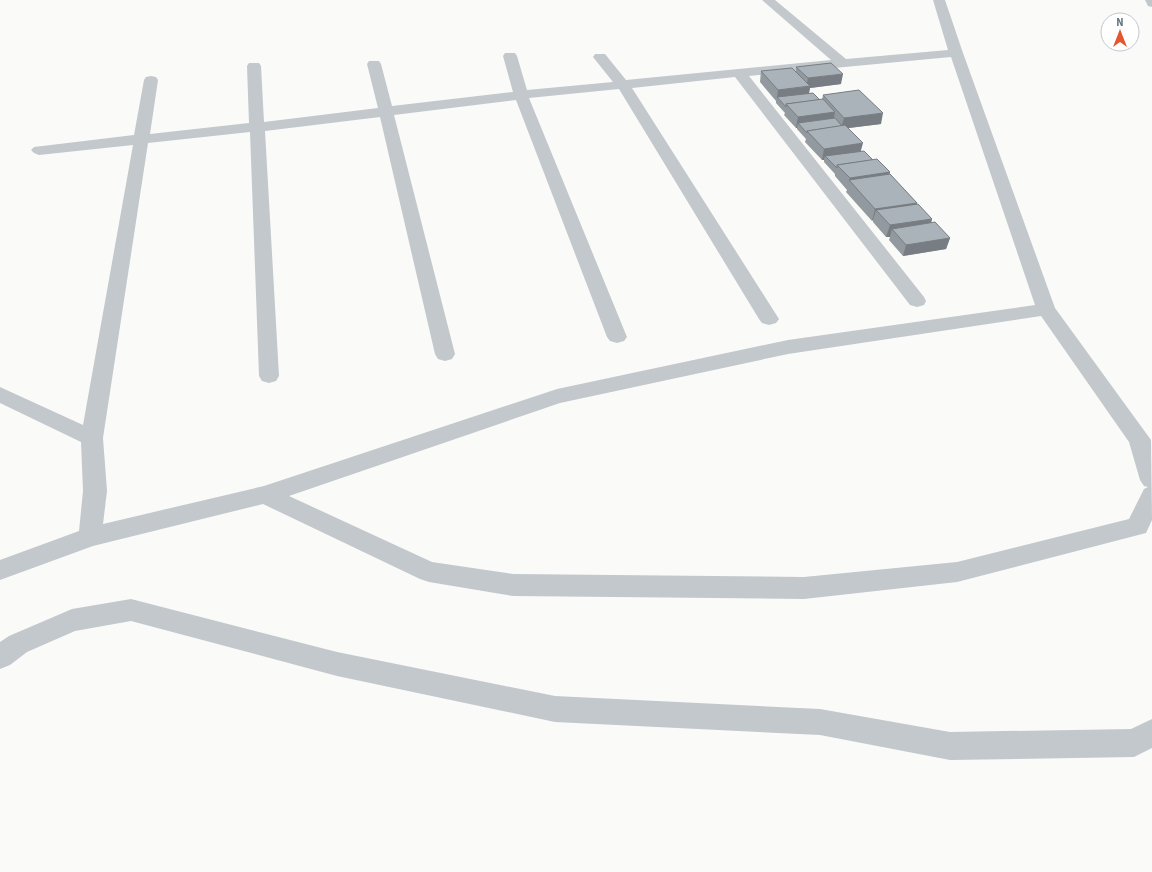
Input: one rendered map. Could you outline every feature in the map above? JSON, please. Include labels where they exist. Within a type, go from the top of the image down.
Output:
[{"type":"street","points":[[768,0],[842,63]]},
{"type":"street","points":[[939,0],[956,53],[1046,309],[1140,440],[1152,480]]},
{"type":"street","points":[[39,150],[257,127],[521,95],[956,53]]},
{"type":"street","points":[[510,56],[521,95],[617,337]]},
{"type":"street","points":[[600,57],[623,85],[769,319]]},
{"type":"street","points":[[374,64],[445,354]]},
{"type":"street","points":[[254,66],[269,376]]},
{"type":"street","points":[[739,73],[918,301]]},
{"type":"street","points":[[90,537],[95,491],[92,438],[151,80]]},
{"type":"street","points":[[0,570],[90,537],[265,495],[557,396],[788,347],[1046,309]]},
{"type":"street","points":[[0,394],[92,438]]},
{"type":"street","points":[[265,495],[428,572],[513,585],[804,588],[957,572],[1130,528],[1137,526],[1152,495]]},
{"type":"street","points":[[0,657],[18,644],[72,620],[131,610],[337,664],[555,709],[820,722],[950,746],[1134,744],[1152,733]]},
{"type":"building","points":[[831,63],[843,74],[808,78],[796,67]]},
{"type":"building","points":[[792,68],[810,86],[778,90],[761,71]]},
{"type":"building","points":[[859,90],[883,113],[844,118],[823,95]]},
{"type":"building","points":[[813,93],[820,100],[786,104],[786,107],[777,97]]},
{"type":"building","points":[[823,99],[835,112],[798,117],[786,104]]},
{"type":"building","points":[[835,118],[842,126],[807,131],[807,133],[798,123]]},
{"type":"building","points":[[845,125],[863,143],[824,149],[807,131]]},
{"type":"building","points":[[864,151],[873,160],[837,165],[837,168],[825,156]]},
{"type":"building","points":[[877,159],[890,172],[850,178],[837,165]]},
{"type":"building","points":[[890,174],[917,203],[875,209],[849,180]]},
{"type":"building","points":[[918,204],[932,219],[890,225],[876,210]]},
{"type":"building","points":[[935,222],[950,238],[906,245],[892,229]]}]
